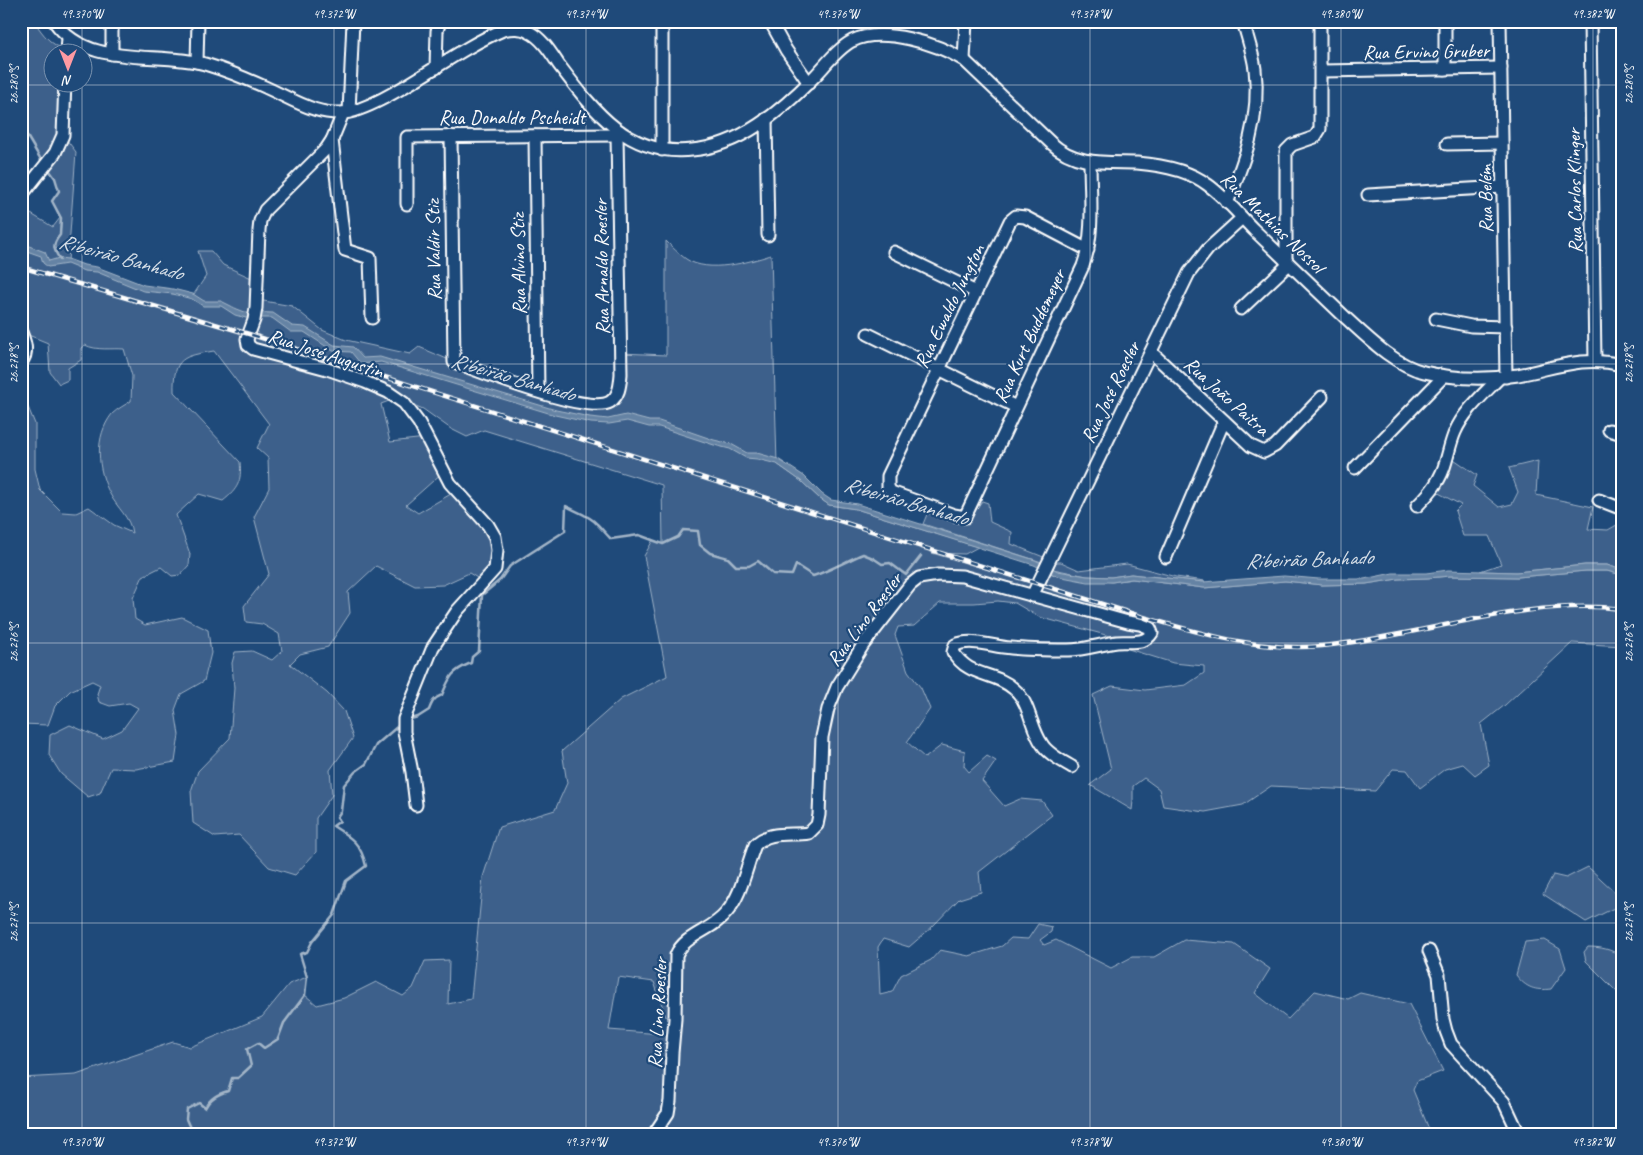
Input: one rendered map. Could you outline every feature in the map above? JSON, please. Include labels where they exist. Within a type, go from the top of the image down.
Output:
[{"type":"street","name":"Rua Mathias Nossol","points":[[54,21],[68,38],[92,50],[112,54],[197,62],[254,82],[309,108],[323,112],[346,112],[389,95],[503,30],[520,25],[540,40],[586,101],[618,133],[642,144],[662,150],[694,150],[725,143],[749,131],[809,82],[846,45],[862,37],[891,37],[921,42],[948,51],[964,60],[1058,149],[1067,154],[1090,162],[1152,165],[1180,171],[1208,184],[1287,263],[1356,327],[1386,352],[1411,368],[1444,376],[1471,378],[1503,377],[1574,362],[1607,361],[1622,365]]},
{"type":"street","points":[[112,21],[112,54]]},
{"type":"street","points":[[197,62],[198,21]]},
{"type":"street","points":[[346,112],[353,21]]},
{"type":"street","points":[[436,68],[437,31],[440,21]]},
{"type":"street","points":[[662,21],[662,150]]},
{"type":"street","points":[[770,21],[786,50],[809,82]]},
{"type":"street","points":[[964,60],[966,21]]},
{"type":"street","points":[[1227,203],[1249,144],[1256,101],[1254,58],[1242,21]]},
{"type":"street","points":[[1241,309],[1287,263],[1286,151],[1292,145],[1312,139],[1319,133],[1320,21]]},
{"type":"street","points":[[1445,21],[1445,69]]},
{"type":"street","name":"Rua Belém","points":[[1500,21],[1506,327],[1503,377]]},
{"type":"street","name":"Rua Carlos Klinger","points":[[1590,21],[1595,361]]},
{"type":"street","points":[[68,38],[68,42]]},
{"type":"street","name":"Rua Ervino Gruber","points":[[1321,71],[1501,68]]},
{"type":"street","points":[[21,196],[56,153],[63,135],[65,92]]},
{"type":"street","name":"Rua José Augustin","points":[[346,112],[332,140],[319,157],[262,215],[259,230],[256,308],[247,340],[248,345],[253,349],[358,379],[388,392],[404,403],[419,423],[450,483],[488,525],[495,537],[497,550],[495,568],[457,611],[433,647],[404,720],[404,732],[416,805]]},
{"type":"street","points":[[766,119],[768,235]]},
{"type":"street","name":"Rua Donaldo Pscheidt","points":[[407,204],[407,137],[618,133]]},
{"type":"street","name":"Rua Arnaldo Roesler","points":[[538,392],[595,405],[603,404],[615,397],[620,388],[618,133]]},
{"type":"street","name":"Rua Valdir Stiz","points":[[450,136],[454,362],[538,392]]},
{"type":"street","name":"Rua Alvino Stiz","points":[[535,136],[538,392]]},
{"type":"street","points":[[332,140],[345,250],[370,258],[372,318]]},
{"type":"street","points":[[1447,144],[1502,143]]},
{"type":"street","name":"Rua Kurt Buddemeyer","points":[[965,517],[1083,266],[1088,250],[1091,219],[1090,162]]},
{"type":"street","points":[[1368,195],[1503,187]]},
{"type":"street","name":"Rua Ewaldo Jungton","points":[[965,517],[954,515],[892,492],[888,487],[888,476],[1010,221],[1016,216],[1025,218],[1088,250]]},
{"type":"street","name":"Rua José Roesler","points":[[1032,596],[1184,284],[1195,265],[1208,249],[1242,218]]},
{"type":"street","points":[[894,252],[976,292]]},
{"type":"street","points":[[1436,319],[1472,326],[1506,327]]},
{"type":"street","points":[[21,332],[26,345],[25,358],[21,362]]},
{"type":"street","points":[[868,334],[1016,407]]},
{"type":"street","name":"Rua João Paitra","points":[[1151,352],[1251,446],[1264,452],[1275,446],[1322,397]]},
{"type":"street","points":[[1355,468],[1444,376]]},
{"type":"street","points":[[1418,506],[1439,481],[1452,441],[1461,422],[1503,377]]},
{"type":"street","points":[[1166,557],[1224,421]]},
{"type":"street","points":[[1610,430],[1622,434]]},
{"type":"street","points":[[1599,500],[1622,509]]},
{"type":"street","name":"Rua Lino Roesler","points":[[654,1134],[668,1113],[670,1101],[671,1058],[675,1019],[676,955],[683,943],[709,928],[727,912],[737,895],[755,845],[761,839],[768,836],[809,833],[816,825],[820,798],[822,737],[828,709],[836,687],[863,645],[910,585],[919,578],[926,576],[962,576],[1150,628],[1152,634],[1149,639],[1143,641],[1109,643],[1070,650],[1010,648],[964,641],[955,645],[953,652],[958,660],[969,670],[993,678],[1014,689],[1024,700],[1032,726],[1042,746],[1055,757],[1072,767]]},
{"type":"street","points":[[1429,951],[1439,975],[1443,1019],[1451,1044],[1504,1102],[1519,1134]]},
{"type":"shaded area","points":[[21,21],[34,21],[52,42],[42,42],[42,92],[65,92],[63,135],[76,152],[68,261],[98,270],[144,289],[192,297],[206,276],[198,251],[211,251],[223,265],[258,281],[258,300],[292,306],[322,330],[346,340],[410,354],[419,347],[454,362],[576,402],[615,397],[621,353],[666,355],[666,241],[686,259],[705,266],[729,265],[771,255],[777,464],[801,481],[829,505],[856,509],[978,547],[965,554],[932,553],[1109,606],[1046,584],[1050,573],[1057,576],[1112,582],[1132,579],[1204,588],[1285,581],[1322,585],[1366,584],[1398,579],[1450,576],[1518,577],[1586,571],[1607,571],[1622,575],[1622,646],[1572,643],[1505,705],[1481,724],[1489,765],[1475,775],[1463,764],[1445,769],[1420,788],[1407,770],[1393,769],[1375,791],[1271,786],[1243,805],[1205,812],[1163,806],[1159,789],[1144,778],[1133,786],[1132,810],[1090,785],[1111,769],[1093,695],[1112,686],[1145,690],[1186,685],[1204,673],[1204,666],[1173,663],[1109,643],[1128,641],[1039,617],[1015,603],[998,601],[940,603],[914,626],[898,627],[895,635],[908,671],[921,688],[930,709],[907,742],[925,758],[942,745],[965,751],[964,766],[969,772],[987,756],[996,761],[982,781],[1004,806],[1020,799],[1042,801],[1052,815],[979,872],[981,892],[959,899],[932,927],[909,947],[883,939],[878,947],[880,995],[892,992],[901,975],[931,960],[940,950],[969,956],[1002,946],[1011,938],[1028,939],[1038,924],[1052,927],[1051,932],[1040,940],[1044,945],[1056,940],[1111,968],[1132,957],[1154,957],[1184,940],[1234,944],[1270,969],[1255,993],[1288,1019],[1315,991],[1348,999],[1360,993],[1409,1004],[1443,1071],[1417,1081],[1413,1090],[1431,1134],[21,1134],[21,1078],[76,1075],[173,1042],[190,1047],[262,1017],[289,984],[307,977],[305,995],[317,1005],[344,998],[376,982],[403,996],[413,988],[425,961],[449,960],[448,1004],[471,999],[483,877],[499,827],[555,810],[567,783],[562,751],[621,699],[667,676],[644,556],[653,540],[663,544],[662,485],[484,430],[467,437],[451,429],[423,409],[397,398],[381,404],[390,442],[426,438],[443,472],[406,505],[418,513],[456,491],[488,525],[497,550],[484,582],[469,573],[443,585],[415,586],[376,566],[348,592],[350,613],[328,647],[300,654],[290,664],[327,693],[344,711],[353,738],[330,770],[332,795],[316,818],[316,852],[295,875],[269,867],[239,835],[215,837],[193,823],[191,791],[198,771],[230,738],[234,688],[232,663],[235,652],[252,651],[272,660],[282,651],[279,634],[262,624],[246,622],[244,606],[269,574],[254,517],[269,488],[268,458],[257,448],[269,424],[214,351],[204,353],[188,357],[178,365],[174,380],[174,392],[240,462],[238,484],[223,501],[199,494],[176,515],[190,554],[189,565],[180,575],[172,576],[161,567],[143,576],[133,598],[135,619],[145,625],[182,617],[208,630],[211,653],[204,681],[181,694],[175,710],[179,735],[175,762],[136,769],[111,768],[100,793],[88,797],[61,774],[49,755],[50,735],[70,725],[103,739],[122,730],[138,708],[129,703],[110,706],[99,702],[97,694],[100,685],[92,681],[70,691],[55,706],[48,725],[21,724],[21,401],[28,407],[35,424],[35,469],[40,490],[62,512],[76,513],[89,507],[114,525],[132,533],[129,522],[113,499],[106,484],[102,474],[99,453],[102,433],[106,423],[114,412],[131,401],[132,376],[124,349],[99,349],[85,345],[81,348],[81,360],[68,368],[68,380],[59,384],[50,372],[48,343],[21,332],[21,219],[31,214],[53,227],[60,218],[52,201],[59,191],[55,178],[43,163],[21,126]],"holes":[[[618,977],[654,982],[666,1017],[675,1019],[674,1035],[609,1030]]]},
{"type":"shaded area","points":[[21,243],[45,252],[49,261],[59,258],[68,259],[84,265],[97,267],[144,285],[193,294],[204,301],[221,301],[245,312],[273,313],[292,326],[305,327],[334,345],[353,347],[363,358],[380,357],[556,410],[608,419],[626,415],[649,421],[659,421],[731,444],[747,453],[757,453],[778,459],[804,476],[831,500],[857,504],[1035,560],[1058,571],[1087,576],[1111,577],[1131,574],[1203,582],[1284,576],[1319,579],[1364,579],[1393,573],[1426,573],[1448,570],[1516,572],[1585,565],[1607,565],[1622,570],[1622,575],[1607,571],[1586,571],[1518,577],[1450,576],[1398,579],[1366,584],[1322,585],[1285,581],[1204,588],[1132,579],[1112,582],[1088,582],[1057,576],[1034,565],[856,509],[829,505],[801,481],[777,464],[746,458],[730,449],[659,427],[649,427],[627,421],[609,424],[591,423],[555,415],[381,362],[361,364],[351,352],[333,351],[304,332],[291,332],[272,318],[246,318],[235,315],[221,306],[203,306],[192,299],[173,294],[143,291],[97,272],[84,271],[67,264],[48,267],[43,263],[41,256],[21,249]]},
{"type":"shaded area","points":[[1448,455],[1477,475],[1473,486],[1499,507],[1512,504],[1518,492],[1509,468],[1538,461],[1536,495],[1593,507],[1588,529],[1608,530],[1622,522],[1622,570],[1607,565],[1585,565],[1516,572],[1480,571],[1501,564],[1489,536],[1463,536],[1455,511],[1461,505],[1433,490]]},
{"type":"shaded area","points":[[982,501],[988,503],[990,522],[1012,532],[1011,544],[1046,558],[1045,563],[923,524],[930,507],[970,518]]},
{"type":"shaded area","points":[[1056,562],[1061,562],[1079,570],[1127,564],[1176,577],[1205,581],[1131,574],[1111,577],[1087,576],[1053,569]]},
{"type":"shaded area","points":[[1588,867],[1615,892],[1618,906],[1586,922],[1543,894],[1553,875],[1566,878]]},
{"type":"shaded area","points":[[1545,940],[1560,949],[1566,968],[1551,989],[1531,988],[1516,975],[1525,942]]},
{"type":"shaded area","points":[[1588,947],[1606,949],[1622,957],[1622,997],[1586,961],[1584,952]]},
{"type":"waterway","points":[[21,126],[43,163]]},
{"type":"waterway","name":"Ribeirão Banhado","points":[[47,167],[55,178],[59,191],[52,201],[61,218],[60,235],[54,245],[60,260]]},
{"type":"waterway","points":[[407,720],[418,717],[429,710],[437,697],[442,695],[452,675],[471,663],[472,657],[479,651],[482,595],[500,580],[510,566],[565,531],[566,506],[594,521],[611,539],[639,535],[663,544],[678,537],[683,530],[698,531],[700,545],[710,553],[728,558],[736,566],[749,566],[758,561],[773,574],[792,575],[796,565],[813,576],[863,554],[882,564],[890,563],[906,575],[921,556]]},
{"type":"waterway","points":[[172,1134],[190,1128],[186,1119],[187,1109],[199,1103],[205,1108],[215,1097],[228,1091],[232,1078],[238,1078],[251,1066],[247,1049],[258,1043],[264,1048],[278,1039],[284,1023],[305,995],[307,977],[300,954],[307,952],[312,942],[334,915],[346,881],[366,866],[364,858],[355,842],[333,826],[340,821],[337,817],[341,811],[344,785],[355,772],[366,764],[376,745],[398,726]]},
{"type":"waterway","points":[[102,1134],[111,1126],[123,1131],[125,1134]]},
{"type":"waterway","points":[[73,1134],[78,1130],[102,1134]]},
{"type":"waterway","points":[[136,1134],[140,1132],[144,1134]]},
{"type":"railway","points":[[21,267],[249,334],[1140,616],[1230,640],[1275,646],[1322,646],[1548,608],[1622,609]]}]
